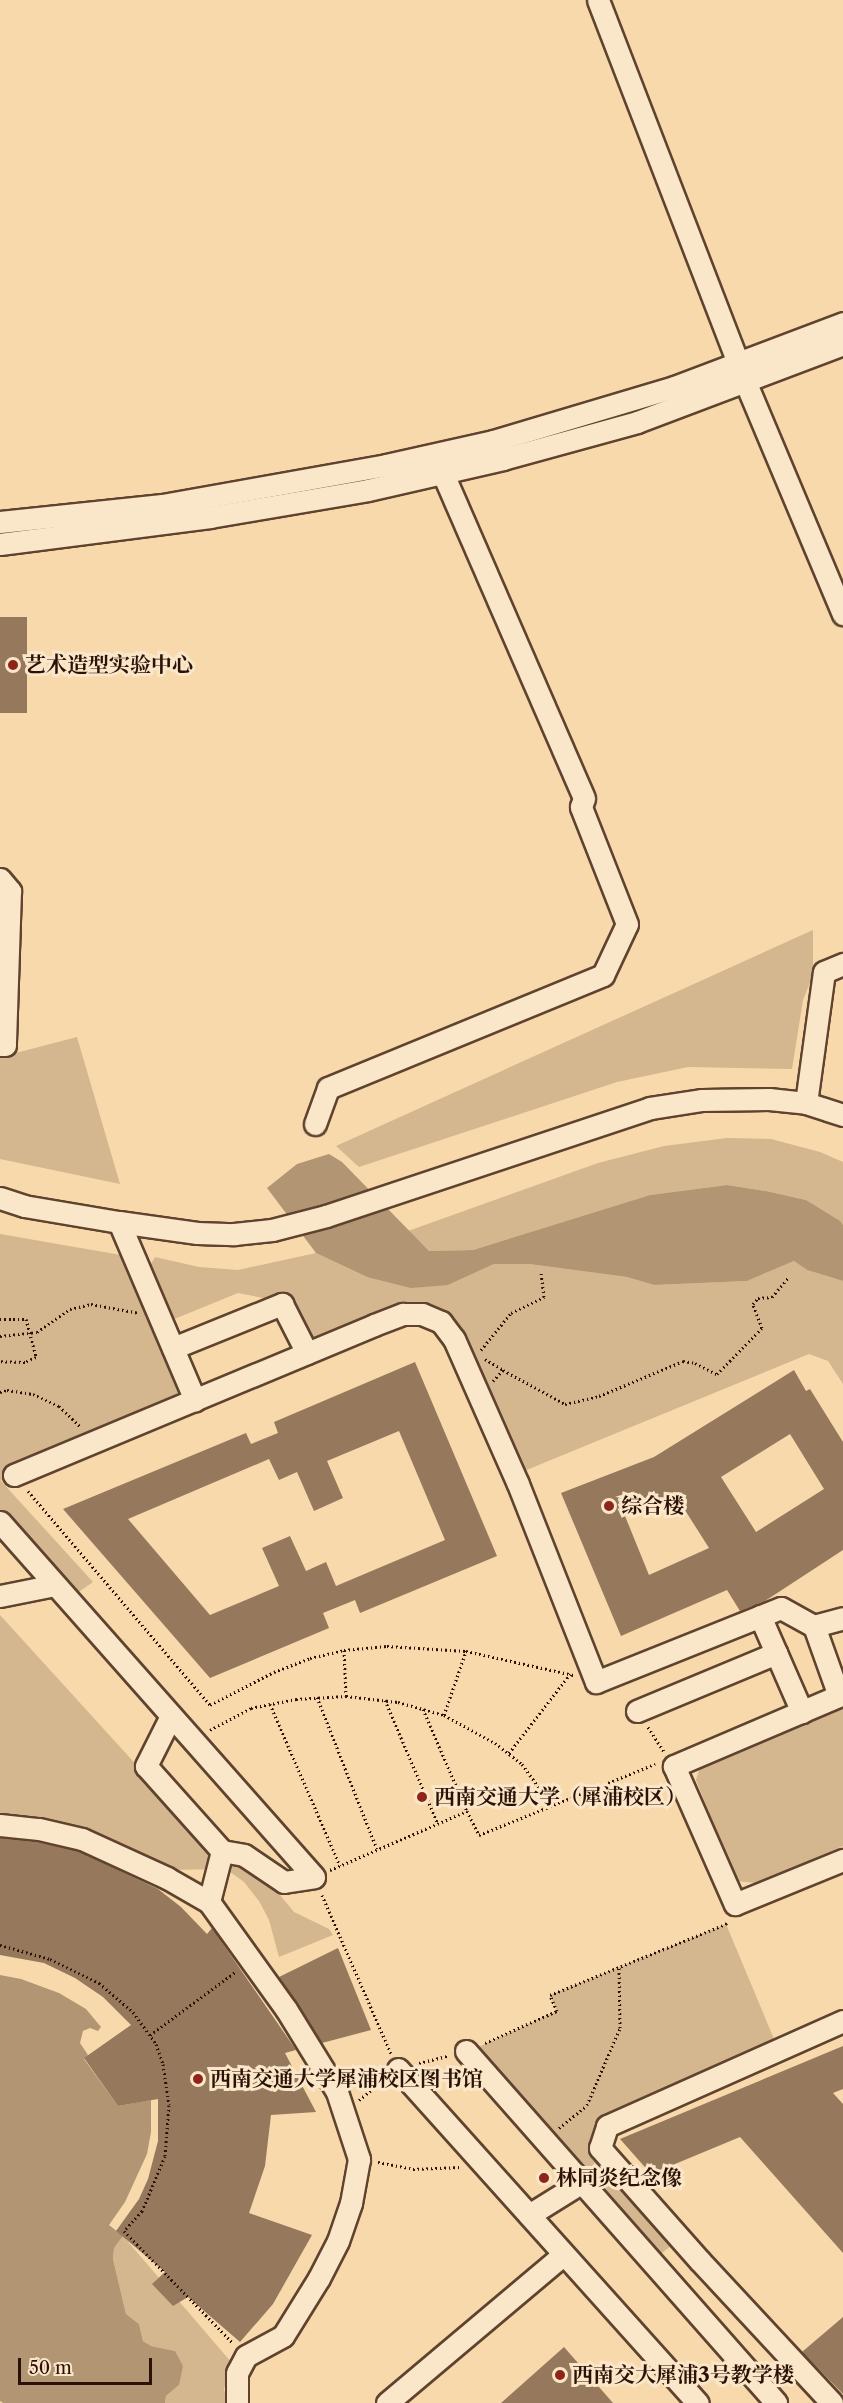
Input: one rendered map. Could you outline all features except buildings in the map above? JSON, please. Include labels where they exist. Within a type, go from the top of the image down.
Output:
[{"type":"street","points":[[598,0],[742,372],[843,614]]},
{"type":"street","points":[[0,544],[210,517],[368,490],[503,459],[637,422],[843,323]]},
{"type":"street","points":[[0,522],[162,505],[386,465],[493,441],[674,387],[742,372],[843,344]]},
{"type":"street","points":[[315,1124],[328,1088],[603,975],[627,924],[581,807],[584,798],[443,473]]},
{"type":"street","points":[[0,879],[10,891],[5,1045],[0,1045]]},
{"type":"street","points":[[806,1103],[824,972],[843,964]]},
{"type":"street","points":[[0,1198],[24,1206],[119,1222],[197,1233],[234,1234],[272,1230],[385,1198],[650,1108],[702,1100],[769,1099],[806,1103],[843,1115]]},
{"type":"street","points":[[119,1222],[195,1400]]},
{"type":"street","points":[[173,1348],[282,1304],[307,1353]]},
{"type":"street","points":[[14,1475],[403,1314],[422,1314],[441,1323],[454,1339],[518,1484],[596,1682],[781,1608],[814,1626],[841,1695],[674,1766],[735,1904],[843,1860]]},
{"type":"street","points":[[0,1522],[314,1877]]},
{"type":"street","points":[[0,1596],[55,1585]]},
{"type":"street","points":[[760,1616],[802,1712]]},
{"type":"street","points":[[814,1626],[843,1618]]},
{"type":"street","points":[[637,1711],[776,1653]]},
{"type":"street","points":[[171,1716],[146,1766],[222,1851],[244,1855],[284,1882],[314,1877]]},
{"type":"street","points":[[0,1826],[39,1829],[82,1839],[129,1859],[209,1902],[286,2009],[337,2092],[359,2158],[351,2203],[338,2241],[284,2336],[246,2356],[237,2373],[237,2403]]},
{"type":"street","points":[[209,1902],[222,1851]]},
{"type":"street","points":[[832,2403],[700,2261],[600,2148],[608,2126],[843,2021]]},
{"type":"street","points":[[466,2051],[776,2403]]},
{"type":"street","points":[[398,2069],[698,2403]]},
{"type":"street","points":[[529,2215],[582,2182]]},
{"type":"street","points":[[387,2403],[564,2254]]},
{"type":"path","points":[[541,1273],[544,1297],[511,1313],[480,1349],[486,1361],[565,1404],[599,1396],[683,1361],[694,1363],[717,1374],[762,1328],[753,1304],[758,1298],[772,1297],[788,1278]]},
{"type":"path","points":[[0,1336],[38,1332],[70,1310],[91,1304],[149,1315],[157,1311]]},
{"type":"path","points":[[0,1319],[26,1319],[36,1357],[25,1362],[0,1361]]},
{"type":"path","points":[[479,1395],[503,1370]]},
{"type":"path","points":[[0,1392],[7,1390],[33,1394],[59,1406],[79,1424],[91,1443]]},
{"type":"path","points":[[14,1475],[210,1705],[274,1672],[344,1650],[387,1646],[466,1651],[596,1682]]},
{"type":"path","points":[[344,1650],[346,1696]]},
{"type":"path","points":[[444,1715],[466,1651]]},
{"type":"path","points":[[508,1753],[570,1674]]},
{"type":"path","points":[[193,1740],[250,1708],[317,1697],[346,1696],[385,1700],[444,1715],[508,1753],[538,1783],[552,1804]]},
{"type":"path","points":[[317,1697],[378,1850]]},
{"type":"path","points":[[385,1700],[438,1824]]},
{"type":"path","points":[[270,1704],[340,1866]]},
{"type":"path","points":[[423,1709],[479,1835],[658,1762],[674,1766]]},
{"type":"path","points":[[637,1711],[674,1766]]},
{"type":"path","points":[[398,2069],[314,1877],[467,1811]]},
{"type":"path","points":[[344,2113],[398,2069],[466,2051],[557,2011],[550,1995],[726,1924],[735,1904]]},
{"type":"path","points":[[0,1945],[50,1959],[99,1983],[133,2012],[150,2036],[163,2064],[169,2105],[168,2134],[158,2176],[142,2211],[124,2231],[246,2356]]},
{"type":"path","points":[[150,2036],[251,1961]]},
{"type":"path","points":[[545,2140],[588,2105],[620,2028],[619,1967]]},
{"type":"path","points":[[359,2158],[413,2169],[483,2164]]},
{"type":"shaded area","points":[[813,930],[813,975],[803,1000],[792,1069],[688,1067],[617,1082],[359,1167],[336,1146]]},
{"type":"shaded area","points":[[77,1037],[120,1184],[0,1159],[0,1054],[12,1054]]},
{"type":"shaded area","points":[[727,1138],[771,1139],[820,1152],[843,1162],[843,1225],[806,1200],[727,1185],[650,1195],[473,1250],[429,1251],[408,1231],[598,1163],[664,1146]]},
{"type":"shaded area","points":[[329,1154],[342,1162],[429,1251],[473,1250],[650,1195],[727,1185],[806,1200],[840,1221],[843,1225],[843,1281],[807,1270],[794,1261],[747,1281],[654,1285],[627,1277],[529,1264],[494,1264],[448,1285],[411,1288],[367,1277],[316,1253],[267,1188],[297,1164]]},
{"type":"shaded area","points":[[0,1234],[121,1255],[182,1393],[6,1468],[1,1481],[93,1582],[73,1596],[0,1512]]},
{"type":"shaded area","points":[[316,1253],[367,1277],[448,1285],[494,1264],[529,1264],[627,1277],[654,1285],[747,1281],[794,1261],[807,1270],[843,1281],[843,1384],[828,1361],[809,1354],[524,1471],[457,1330],[407,1304],[313,1338],[294,1304],[238,1293],[172,1320],[147,1271],[155,1257],[199,1267],[238,1270]]},
{"type":"shaded area","points":[[0,1615],[222,1859],[250,1864],[261,1872],[294,1912],[329,1929],[333,1935],[279,1957],[269,1920],[259,1901],[244,1882],[226,1869],[166,1870],[0,1819]]},
{"type":"shaded area","points":[[843,1707],[843,1846],[756,1883],[736,1881],[696,1780],[700,1767]]},
{"type":"shaded area","points":[[726,1924],[774,2039],[607,2118],[596,2155],[677,2241],[657,2257],[472,2050],[557,2011],[550,1995]]},
{"type":"shaded area","points":[[0,1975],[21,1979],[59,1993],[86,2009],[101,2027],[98,2031],[90,2028],[83,2031],[80,2043],[88,2055],[84,2059],[118,2106],[151,2100],[151,2132],[147,2154],[125,2202],[109,2225],[123,2236],[114,2248],[113,2259],[126,2314],[139,2324],[143,2341],[151,2346],[175,2351],[183,2366],[179,2385],[166,2396],[165,2403],[3,2403],[0,2401]]},
{"type":"shaded area","points":[[123,2236],[232,2363],[224,2389],[227,2403],[165,2403],[166,2396],[179,2385],[175,2351],[151,2346],[143,2341],[139,2324],[126,2314],[113,2259],[114,2248]]},
{"type":"place","name":"艺术造型实验中心","points":[[13,665]]},
{"type":"place","name":"综合楼","points":[[609,1506]]},
{"type":"place","name":"西南交通大学（犀浦校区）","points":[[422,1797]]},
{"type":"place","name":"西南交通大学犀浦校区图书馆","points":[[198,2079]]},
{"type":"place","name":"林同炎纪念像","points":[[544,2178]]},
{"type":"place","name":"西南交大犀浦3号教学楼","points":[[560,2375]]}]
